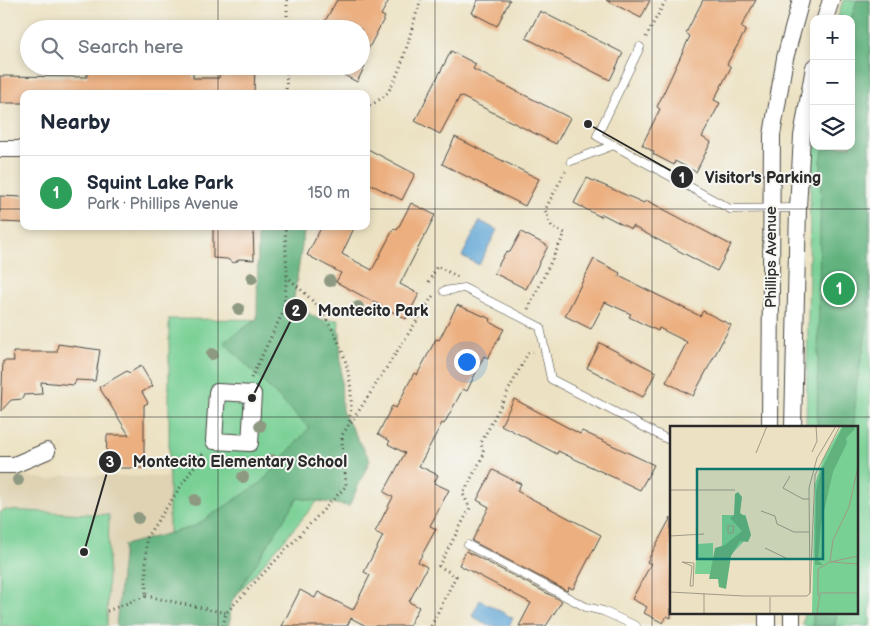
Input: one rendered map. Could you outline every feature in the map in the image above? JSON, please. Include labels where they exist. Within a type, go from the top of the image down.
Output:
[{"type":"street","name":"Phillips Avenue","points":[[770,426],[772,134],[785,58],[801,0]]},
{"type":"street","points":[[826,15],[831,0]]},
{"type":"street","name":"Phillips Avenue","points":[[793,426],[798,208],[802,136],[810,90]]},
{"type":"street","points":[[0,149],[20,149]]},
{"type":"street","points":[[217,392],[244,394],[253,394],[250,442],[214,440],[217,392]]},
{"type":"street","points":[[0,465],[14,465],[47,452]]},
{"type":"lane","points":[[640,47],[596,135],[730,209],[798,208]]},
{"type":"lane","points":[[571,161],[614,146]]},
{"type":"lane","points":[[444,291],[464,288],[540,327],[551,379],[670,438]]},
{"type":"lane","points":[[468,545],[586,607],[603,610],[636,626]]},
{"type":"path","points":[[287,0],[288,20]]},
{"type":"path","points":[[370,105],[387,93],[412,35],[412,24],[421,0]]},
{"type":"path","points":[[640,47],[666,0]]},
{"type":"path","points":[[286,90],[287,75]]},
{"type":"path","points":[[526,312],[565,232],[552,227],[545,210],[571,161]]},
{"type":"path","points":[[244,394],[283,312],[287,276],[285,230]]},
{"type":"path","points":[[429,282],[438,266],[464,280]]},
{"type":"path","points":[[287,276],[314,303],[334,331],[350,380],[349,426]]},
{"type":"path","points":[[223,626],[226,613],[346,486],[342,437],[438,288],[444,291]]},
{"type":"path","points":[[431,626],[456,576],[439,566],[470,508],[463,494],[484,454],[481,443],[528,353],[545,350]]},
{"type":"path","points":[[146,596],[146,538],[203,453],[214,440]]},
{"type":"path","points":[[107,611],[146,596],[226,613]]},
{"type":"shaded area","points":[[64,475],[169,477],[168,493],[221,626],[0,626],[0,476],[25,476],[50,480]]},
{"type":"green space","points":[[843,0],[870,0],[870,626],[803,626],[804,614],[858,614],[858,426],[806,426],[811,151],[855,150],[855,15],[838,15]]},
{"type":"green space","points":[[857,0],[870,0],[870,312],[856,388],[854,426],[817,426],[821,161],[823,150],[855,150],[855,15],[852,15]]},
{"type":"green space","points":[[258,230],[304,230],[293,304],[340,332],[342,411],[370,460],[349,506],[298,498],[232,601],[229,626],[116,626],[124,545],[193,527],[261,483],[309,428],[224,342],[257,319]]},
{"type":"green space","points":[[169,319],[339,320],[329,488],[221,613],[169,612]]},
{"type":"green space","points":[[4,510],[109,515],[107,626],[0,626],[0,513]]},
{"type":"green space","points":[[813,614],[837,614],[835,626],[813,626]]},
{"type":"water","points":[[480,221],[497,230],[479,265],[462,256]]},
{"type":"water","points":[[480,600],[513,618],[509,626],[490,626],[472,616]]},
{"type":"building","points":[[337,0],[389,0],[381,15],[385,17],[370,46],[370,20],[326,20]]},
{"type":"building","points":[[478,0],[510,0],[497,26],[472,13]]},
{"type":"building","points":[[606,0],[650,0],[641,18]]},
{"type":"building","points":[[703,0],[756,0],[741,27],[746,30],[727,64],[731,67],[714,100],[720,103],[702,137],[711,142],[696,172],[675,161],[674,165],[653,154],[654,152],[642,145],[660,109],[657,107],[690,36],[686,33]]},
{"type":"building","points":[[540,11],[623,53],[610,80],[526,38]]},
{"type":"building","points":[[451,51],[476,64],[473,69],[570,118],[556,144],[460,96],[440,134],[415,121]]},
{"type":"building","points":[[87,75],[193,75],[193,78],[219,78],[219,75],[255,75],[254,90],[20,90],[20,103],[0,103],[0,76],[87,77]]},
{"type":"building","points":[[344,75],[360,75],[357,82]]},
{"type":"building","points":[[455,137],[539,179],[525,206],[442,164]]},
{"type":"building","points":[[370,150],[415,174],[402,200],[370,184]]},
{"type":"building","points":[[587,178],[644,203],[646,200],[731,245],[717,271],[632,226],[631,229],[602,214],[601,217],[574,203]]},
{"type":"building","points":[[0,196],[20,197],[20,223],[0,222]]},
{"type":"building","points":[[411,203],[435,215],[400,284],[419,294],[406,319],[336,282],[341,273],[307,255],[320,230],[353,230],[342,254],[372,270],[394,228],[397,230]]},
{"type":"building","points":[[213,230],[253,230],[254,260],[240,259],[234,263],[227,259],[213,258]]},
{"type":"building","points":[[521,232],[548,246],[526,289],[494,273],[505,253],[510,252]]},
{"type":"building","points":[[594,259],[620,273],[619,276],[700,316],[703,311],[731,325],[693,396],[666,382],[687,342],[659,328],[658,331],[629,317],[631,314],[605,302],[591,329],[565,316]]},
{"type":"building","points":[[457,305],[491,319],[490,322],[504,329],[488,358],[484,356],[467,391],[463,389],[419,466],[438,475],[434,483],[449,490],[430,526],[436,529],[418,562],[427,567],[409,602],[419,607],[409,626],[366,626],[351,618],[347,626],[282,626],[300,590],[315,598],[318,592],[353,610],[370,575],[364,572],[383,536],[375,532],[393,497],[384,492],[405,453],[388,444],[390,441],[378,434],[392,406],[396,408],[414,373],[417,375],[436,339],[439,340]]},
{"type":"building","points":[[600,343],[656,372],[643,397],[587,368]]},
{"type":"building","points":[[58,344],[100,350],[95,381],[76,380],[74,385],[41,382],[42,394],[23,395],[23,399],[11,400],[1,411],[3,361],[14,361],[13,352],[57,352]]},
{"type":"building","points":[[141,366],[153,386],[142,392],[148,403],[144,405],[144,468],[106,468],[107,435],[129,435],[99,387],[127,371],[129,373]]},
{"type":"building","points":[[514,399],[580,434],[582,431],[654,465],[640,490],[558,451],[557,454],[501,425]]},
{"type":"building","points":[[493,470],[521,484],[517,491],[601,535],[573,589],[569,587],[567,591],[472,541],[489,507],[477,500]]},
{"type":"building","points":[[670,519],[671,618],[667,616],[663,623],[644,613],[647,607],[632,599],[651,564],[647,562]]},
{"type":"building","points":[[466,551],[562,601],[546,626],[519,626],[531,603],[459,565]]},
{"type":"place","name":"Visitor's Parking","points":[[588,124]]},
{"type":"place","name":"Squint Lake Park","points":[[839,289]]},
{"type":"place","name":"Montecito Park","points":[[252,398]]},
{"type":"place","name":"Montecito Elementary School","points":[[84,552]]}]
